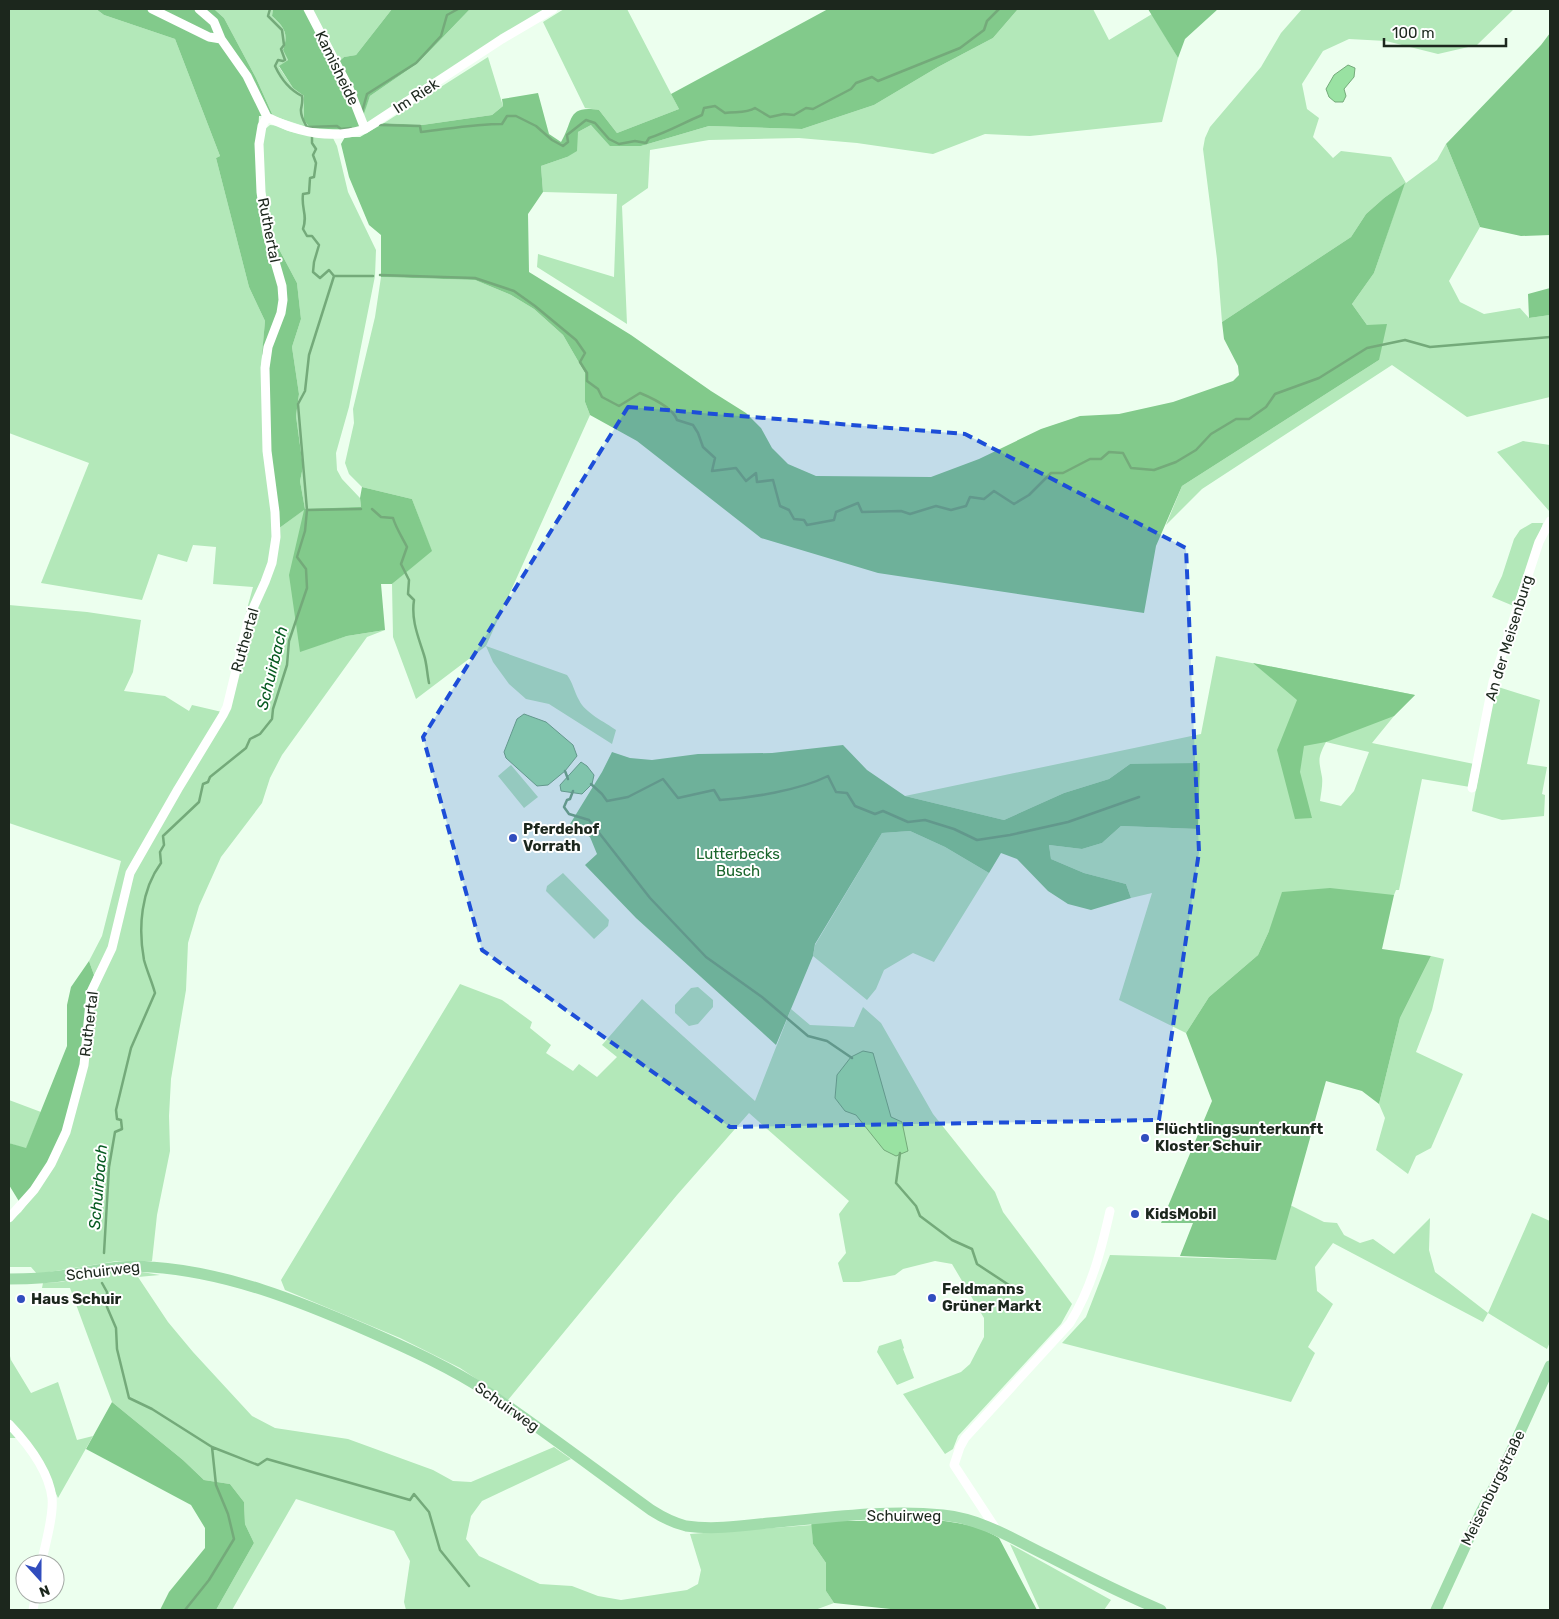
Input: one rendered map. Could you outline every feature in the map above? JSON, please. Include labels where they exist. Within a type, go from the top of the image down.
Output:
[{"type":"main road","name":"Schuirweg","points":[[9,1279],[44,1278],[106,1268],[149,1266],[199,1274],[272,1292],[338,1318],[442,1366],[488,1392],[669,1521],[701,1527],[910,1513],[963,1518],[996,1529],[1047,1556],[1161,1610]]},
{"type":"main road","name":"Meisenburgstraße","points":[[1436,1610],[1550,1366]]},
{"type":"street","points":[[152,9],[210,37],[221,39]]},
{"type":"street","points":[[199,9],[214,22],[221,39],[247,76],[267,117]]},
{"type":"street","name":"Kamisheide","points":[[308,9],[349,88],[365,129]]},
{"type":"street","name":"Im Riek","points":[[267,117],[292,128],[315,133],[353,133],[365,129],[502,39],[553,9]]},
{"type":"street","name":"Ruthertal","points":[[9,1218],[22,1206],[34,1190],[66,1132],[84,1065],[91,992],[112,948],[130,873],[227,707],[249,617],[272,563],[276,524],[267,451],[265,368],[268,347],[281,313],[283,300],[282,286],[267,234],[261,192],[259,144],[262,126],[267,117]]},
{"type":"street","name":"An der Meisenburg","points":[[1472,788],[1493,682],[1540,542],[1550,521]]},
{"type":"street","name":"Schuirweg","points":[[996,1529],[954,1465],[960,1447],[965,1438],[1070,1323],[1083,1301],[1096,1266],[1110,1211]]},
{"type":"street","points":[[9,1424],[25,1441],[49,1487],[52,1506],[43,1554]]},
{"type":"highlighted area","points":[[628,407],[965,434],[1186,548],[1199,852],[1159,1120],[730,1127],[482,950],[423,737]]},
{"type":"shaded area","points":[[9,9],[96,9],[104,15],[175,39],[220,156],[216,158],[249,287],[265,321],[261,367],[273,525],[270,557],[264,577],[244,620],[253,587],[213,584],[216,547],[193,545],[187,562],[158,554],[142,600],[41,583],[89,463],[9,433]]},
{"type":"shaded area","points":[[214,9],[273,9],[272,16],[280,24],[286,39],[283,50],[288,60],[279,67],[293,88],[304,96],[304,120],[310,128],[273,116],[256,78],[224,18]]},
{"type":"shaded area","points":[[311,9],[392,9],[356,55],[344,57],[338,62]]},
{"type":"shaded area","points":[[470,9],[548,9],[371,122],[366,123],[362,116],[370,96],[418,63]]},
{"type":"shaded area","points":[[564,9],[627,9],[679,109],[617,133],[599,110],[585,108],[543,22]]},
{"type":"shaded area","points":[[1018,9],[1093,9],[1109,40],[1152,14],[1178,58],[1162,122],[1030,136],[985,134],[933,154],[857,143],[799,138],[709,140],[650,150],[648,188],[622,206],[627,324],[537,267],[538,254],[614,277],[617,194],[543,192],[541,166],[567,157],[578,132],[591,125],[641,146],[709,126],[802,129],[874,105],[938,67],[993,38]]},
{"type":"shaded area","points":[[1302,9],[1514,9],[1477,45],[1438,54],[1386,41],[1349,39],[1323,51],[1302,84],[1307,109],[1319,118],[1313,137],[1333,158],[1341,151],[1391,157],[1406,183],[1437,160],[1446,144],[1480,227],[1449,281],[1460,302],[1484,314],[1520,308],[1529,318],[1550,315],[1550,397],[1467,417],[1392,365],[1202,489],[1166,525],[1182,486],[1379,360],[1367,325],[1352,304],[1374,273],[1404,184],[1366,214],[1351,237],[1222,322],[1217,259],[1203,149],[1205,138],[1210,127],[1261,67],[1281,33]]},
{"type":"shaded area","points":[[488,57],[503,106],[492,115],[422,125],[384,123]]},
{"type":"shaded area","points":[[1348,65],[1355,68],[1354,77],[1344,89],[1346,96],[1343,102],[1335,102],[1329,97],[1326,89],[1334,75]]},
{"type":"shaded area","points":[[270,125],[310,135],[332,136],[337,146],[348,192],[376,250],[375,276],[349,407],[336,453],[337,470],[342,479],[360,498],[361,507],[300,651],[347,636],[385,630],[367,637],[282,755],[270,778],[262,803],[221,857],[199,906],[188,943],[186,990],[171,1079],[170,1151],[157,1215],[152,1261],[117,1261],[37,1274],[31,1267],[9,1267],[9,1222],[21,1212],[36,1192],[91,1005],[136,865],[229,710],[278,529],[305,509],[300,481],[303,467],[296,416],[299,394],[292,347],[301,319],[297,283],[271,234],[264,190],[262,145],[264,130]]},
{"type":"shaded area","points":[[381,277],[475,280],[511,295],[534,309],[563,335],[585,373],[585,402],[590,415],[486,646],[416,699],[393,637],[392,584],[431,550],[412,499],[362,487],[349,474],[345,463],[354,423],[353,409],[375,317]]},
{"type":"shaded area","points":[[1523,441],[1550,445],[1550,512],[1497,452]]},
{"type":"shaded area","points":[[1532,523],[1543,523],[1516,607],[1492,597],[1502,576],[1514,539],[1520,530]]},
{"type":"shaded area","points":[[9,605],[87,612],[141,620],[133,672],[124,691],[165,696],[189,711],[192,705],[222,712],[131,863],[109,948],[94,975],[89,961],[102,936],[121,861],[9,823]]},
{"type":"shaded area","points":[[486,646],[567,675],[582,705],[590,713],[616,730],[612,744],[549,704],[526,699],[509,684],[493,662]]},
{"type":"shaded area","points":[[1216,656],[1415,695],[1394,716],[1372,743],[1474,764],[1470,787],[1422,779],[1399,890],[1396,890],[1394,895],[1269,931],[1258,955],[1209,997],[1186,1033],[1119,1000],[1152,893],[1131,898],[1126,884],[1084,873],[1051,859],[1049,845],[1082,849],[1102,843],[1121,826],[1198,829],[1130,764],[1109,779],[1064,793],[1004,820],[905,796],[1201,734]],"holes":[[[1326,742],[1369,752],[1354,791],[1341,806],[1320,801],[1322,789],[1320,760],[1321,752]]]},
{"type":"shaded area","points":[[1495,686],[1540,700],[1527,764],[1547,767],[1542,794],[1545,795],[1544,816],[1502,820],[1472,811]]},
{"type":"shaded area","points":[[524,714],[546,722],[573,745],[577,756],[565,771],[548,785],[537,786],[506,758],[504,752],[517,719]]},
{"type":"shaded area","points":[[581,762],[594,775],[592,784],[582,794],[561,791],[560,785]]},
{"type":"shaded area","points":[[511,765],[538,797],[524,808],[498,776]]},
{"type":"shaded area","points":[[910,831],[945,847],[989,873],[934,962],[913,953],[884,970],[876,989],[867,1000],[813,956],[815,945],[882,833]]},
{"type":"shaded area","points":[[563,873],[609,920],[608,926],[594,939],[546,891],[547,886]]},
{"type":"shaded area","points":[[1431,956],[1444,959],[1432,1010],[1416,1052],[1463,1074],[1431,1148],[1416,1156],[1408,1174],[1376,1150],[1385,1118],[1379,1104],[1400,1018]]},
{"type":"shaded area","points":[[460,984],[502,1000],[532,1022],[530,1028],[551,1045],[546,1053],[573,1071],[579,1064],[597,1077],[617,1057],[602,1045],[642,999],[755,1101],[791,1009],[810,1025],[854,1027],[863,1007],[881,1023],[933,1114],[995,1192],[1003,1212],[1072,1304],[1061,1324],[958,1436],[953,1449],[945,1454],[903,1394],[961,1372],[970,1364],[984,1337],[984,1318],[952,1264],[935,1261],[903,1269],[895,1275],[859,1282],[843,1282],[838,1263],[846,1253],[839,1214],[849,1201],[749,1113],[677,1195],[508,1400],[460,1368],[400,1338],[285,1290],[281,1280]]},
{"type":"shaded area","points":[[698,987],[713,1000],[713,1007],[698,1024],[689,1026],[675,1013],[675,1005],[691,988]]},
{"type":"shaded area","points":[[863,1051],[873,1053],[891,1117],[902,1122],[908,1151],[896,1156],[884,1150],[856,1115],[845,1111],[835,1098],[837,1075],[851,1057]]},
{"type":"shaded area","points":[[9,1100],[41,1112],[26,1149],[9,1143]]},
{"type":"shaded area","points":[[1290,1205],[1324,1222],[1337,1223],[1344,1235],[1360,1243],[1373,1239],[1394,1254],[1430,1218],[1429,1250],[1435,1272],[1488,1313],[1483,1322],[1333,1243],[1315,1267],[1317,1291],[1333,1304],[1308,1347],[1315,1353],[1291,1402],[1062,1343],[1086,1317],[1110,1255],[1275,1260]]},
{"type":"shaded area","points":[[1532,1213],[1550,1221],[1550,1342],[1547,1349],[1488,1313]]},
{"type":"shaded area","points":[[136,1271],[160,1275],[138,1277],[168,1322],[193,1352],[252,1416],[275,1428],[348,1439],[433,1470],[453,1481],[471,1482],[554,1447],[571,1459],[482,1501],[471,1516],[466,1539],[479,1556],[540,1584],[572,1586],[598,1596],[621,1600],[687,1590],[698,1584],[701,1570],[690,1534],[812,1525],[813,1544],[826,1563],[826,1591],[834,1603],[815,1610],[406,1610],[404,1602],[410,1561],[394,1531],[296,1499],[232,1610],[216,1610],[254,1543],[245,1524],[244,1502],[230,1484],[204,1480],[183,1460],[112,1402],[70,1288],[42,1288],[43,1283],[61,1282],[96,1274]]},
{"type":"shaded area","points":[[901,1339],[914,1378],[897,1385],[877,1352],[879,1346]]},
{"type":"shaded area","points":[[9,1352],[11,1360],[31,1393],[58,1382],[77,1440],[93,1436],[58,1498],[46,1471],[26,1438],[9,1438]]},
{"type":"shaded area","points":[[1010,1544],[1111,1600],[1104,1610],[1040,1610]]},
{"type":"green space","points":[[96,9],[194,9],[199,12],[201,9],[214,9],[224,18],[256,78],[273,116],[259,116],[257,154],[271,234],[297,283],[301,319],[292,347],[299,394],[296,416],[303,467],[300,481],[305,509],[361,507],[362,487],[412,499],[432,551],[392,584],[381,584],[385,630],[347,636],[300,652],[289,575],[304,510],[278,529],[270,460],[266,363],[262,354],[265,321],[249,287],[216,158],[220,156],[175,39],[104,15]]},
{"type":"green space","points":[[273,9],[304,9],[334,66],[344,57],[356,55],[392,9],[470,9],[418,63],[370,96],[359,128],[347,130],[310,128],[304,120],[304,96],[293,88],[279,66],[288,60],[283,50],[286,39],[280,24],[272,16]]},
{"type":"green space","points":[[828,9],[1018,9],[993,38],[938,67],[874,105],[802,129],[709,126],[641,146],[610,146],[591,125],[578,132],[577,151],[567,157],[541,166],[543,192],[528,214],[529,272],[631,335],[746,413],[761,428],[772,448],[788,464],[816,476],[931,477],[979,459],[1041,429],[1080,416],[1119,414],[1173,402],[1233,381],[1239,375],[1238,366],[1224,339],[1222,322],[1351,237],[1366,214],[1405,183],[1374,273],[1352,304],[1367,325],[1387,324],[1379,360],[1182,486],[1156,546],[1144,613],[878,573],[761,538],[637,441],[590,415],[585,402],[585,373],[563,335],[534,309],[511,295],[475,280],[381,277],[381,235],[369,225],[349,177],[341,144],[345,137],[360,137],[384,123],[422,125],[492,115],[503,106],[502,99],[538,93],[549,134],[561,142],[572,116],[581,110],[599,110],[617,133],[679,109],[671,94]]},
{"type":"green space","points":[[1148,9],[1218,9],[1185,39],[1178,58]]},
{"type":"green space","points":[[1550,33],[1550,235],[1521,236],[1480,227],[1446,144],[1541,45]]},
{"type":"green space","points":[[1550,288],[1550,315],[1529,318],[1528,294]]},
{"type":"green space","points":[[1253,663],[1415,695],[1394,716],[1326,742],[1304,746],[1300,772],[1312,818],[1295,819],[1277,750],[1297,700]]},
{"type":"green space","name":"Lutterbecks Busch","points":[[843,745],[867,770],[905,796],[1004,820],[1064,793],[1109,779],[1130,764],[1200,763],[1198,829],[1121,826],[1102,843],[1082,849],[1049,845],[1051,859],[1084,873],[1126,884],[1131,898],[1091,910],[1068,904],[1048,891],[1017,859],[1001,853],[989,873],[945,847],[910,831],[882,833],[815,944],[813,956],[776,1045],[636,918],[585,865],[597,854],[590,837],[570,824],[612,752],[630,758],[652,760],[698,754],[772,753]]},
{"type":"green space","points":[[1330,888],[1394,895],[1382,949],[1431,956],[1400,1018],[1379,1104],[1362,1091],[1326,1081],[1276,1260],[1180,1256],[1193,1223],[1161,1223],[1212,1101],[1186,1033],[1209,997],[1258,955],[1269,931],[1282,892]]},
{"type":"green space","points":[[89,961],[94,975],[88,996],[81,1067],[64,1132],[48,1163],[20,1203],[9,1185],[9,1143],[26,1148],[67,1046],[67,1005],[71,987]]},
{"type":"green space","points":[[112,1402],[183,1460],[204,1480],[230,1484],[244,1502],[245,1524],[254,1543],[216,1610],[160,1610],[169,1592],[205,1548],[205,1528],[191,1505],[86,1449]]},
{"type":"green space","points":[[920,1519],[971,1526],[999,1538],[1037,1610],[900,1610],[834,1603],[826,1591],[826,1563],[813,1544],[811,1520]]},
{"type":"waterway","name":"Schuirbach","points":[[270,9],[268,16],[282,30],[284,45],[281,49],[285,60],[278,60],[275,66],[286,84],[302,96],[301,115],[308,129]]},
{"type":"waterway","points":[[362,112],[367,94],[416,63],[441,36],[447,15],[458,9]]},
{"type":"waterway","points":[[380,125],[420,126],[421,132],[502,124],[507,116],[516,116],[536,126],[552,140],[563,146],[568,142],[567,135],[586,120],[595,123],[609,139],[619,144],[635,141],[646,143],[649,138],[702,115],[704,108],[715,106],[725,113],[744,112],[755,108],[770,117],[784,114],[794,115],[806,108],[813,109],[851,89],[856,83],[872,77],[878,81],[960,48],[984,30],[987,21],[999,9]]},
{"type":"waterway","points":[[308,127],[337,126],[341,129],[351,128]]},
{"type":"waterway","name":"Schuirbach","points":[[104,1253],[109,1167],[115,1132],[122,1129],[121,1120],[117,1119],[116,1110],[131,1048],[155,993],[144,960],[141,922],[149,885],[161,863],[160,852],[164,845],[163,836],[199,802],[203,784],[208,782],[210,777],[246,748],[250,739],[260,734],[272,719],[273,709],[287,665],[289,641],[307,588],[306,569],[297,557],[305,531],[307,510],[298,404],[305,391],[309,355],[334,276],[329,270],[320,278],[313,272],[319,245],[312,236],[307,236],[303,229],[305,219],[303,194],[309,193],[310,178],[314,177],[316,163],[313,155],[316,149],[312,143],[312,136]]},
{"type":"waterway","points":[[380,275],[475,278],[514,291],[576,340],[585,353],[580,362],[587,373],[587,381],[598,389],[602,397],[619,406],[640,393],[662,404],[671,411],[677,420],[693,425],[703,447],[715,458],[712,471],[736,468],[746,481],[756,473],[757,482],[773,480],[780,506],[789,510],[794,519],[804,520],[807,525],[834,520],[836,512],[858,503],[862,512],[901,511],[910,514],[936,506],[951,510],[966,506],[970,497],[984,499],[994,491],[1014,504],[1029,495],[1051,473],[1063,473],[1090,459],[1101,459],[1109,452],[1123,453],[1131,468],[1154,470],[1176,462],[1196,450],[1211,434],[1236,419],[1249,419],[1266,407],[1275,394],[1319,378],[1367,348],[1405,340],[1430,347],[1550,337]]},
{"type":"waterway","points":[[335,276],[373,276]]},
{"type":"waterway","points":[[307,510],[361,509]]},
{"type":"waterway","points":[[372,509],[381,517],[393,518],[407,547],[401,564],[409,580],[408,594],[414,600],[414,621],[425,658],[429,683]]},
{"type":"waterway","points":[[565,771],[568,779]]},
{"type":"waterway","points":[[591,784],[607,801],[628,797],[663,779],[678,798],[714,790],[720,800],[775,792],[804,785],[828,776],[836,792],[847,793],[855,806],[875,814],[883,811],[908,822],[925,820],[954,829],[977,840],[1068,822],[1139,797]]},
{"type":"waterway","points":[[573,791],[564,807],[569,814],[589,820],[650,898],[706,957],[762,997],[808,1036],[827,1041],[852,1058]]},
{"type":"waterway","points":[[900,1153],[896,1183],[916,1206],[920,1216],[952,1240],[972,1249],[977,1264],[1018,1291]]},
{"type":"waterway","name":"Schuirbach","points":[[102,1283],[107,1292],[107,1307],[116,1328],[117,1349],[129,1398],[152,1409],[212,1447],[258,1465],[267,1459],[410,1500],[414,1494],[429,1512],[440,1550],[469,1586]]},
{"type":"waterway","name":"Schuirbach","points":[[185,1610],[209,1580],[234,1539],[228,1514],[216,1485],[212,1447]]},
{"type":"place","name":"Pferdehof Vorrath","points":[[513,838]]},
{"type":"place","name":"Flüchtlingsunterkunft Kloster Schuir","points":[[1145,1138]]},
{"type":"place","name":"KidsMobil","points":[[1135,1214]]},
{"type":"place","name":"Feldmanns Grüner Markt","points":[[932,1298]]},
{"type":"place","name":"Haus Schuir","points":[[21,1299]]}]
